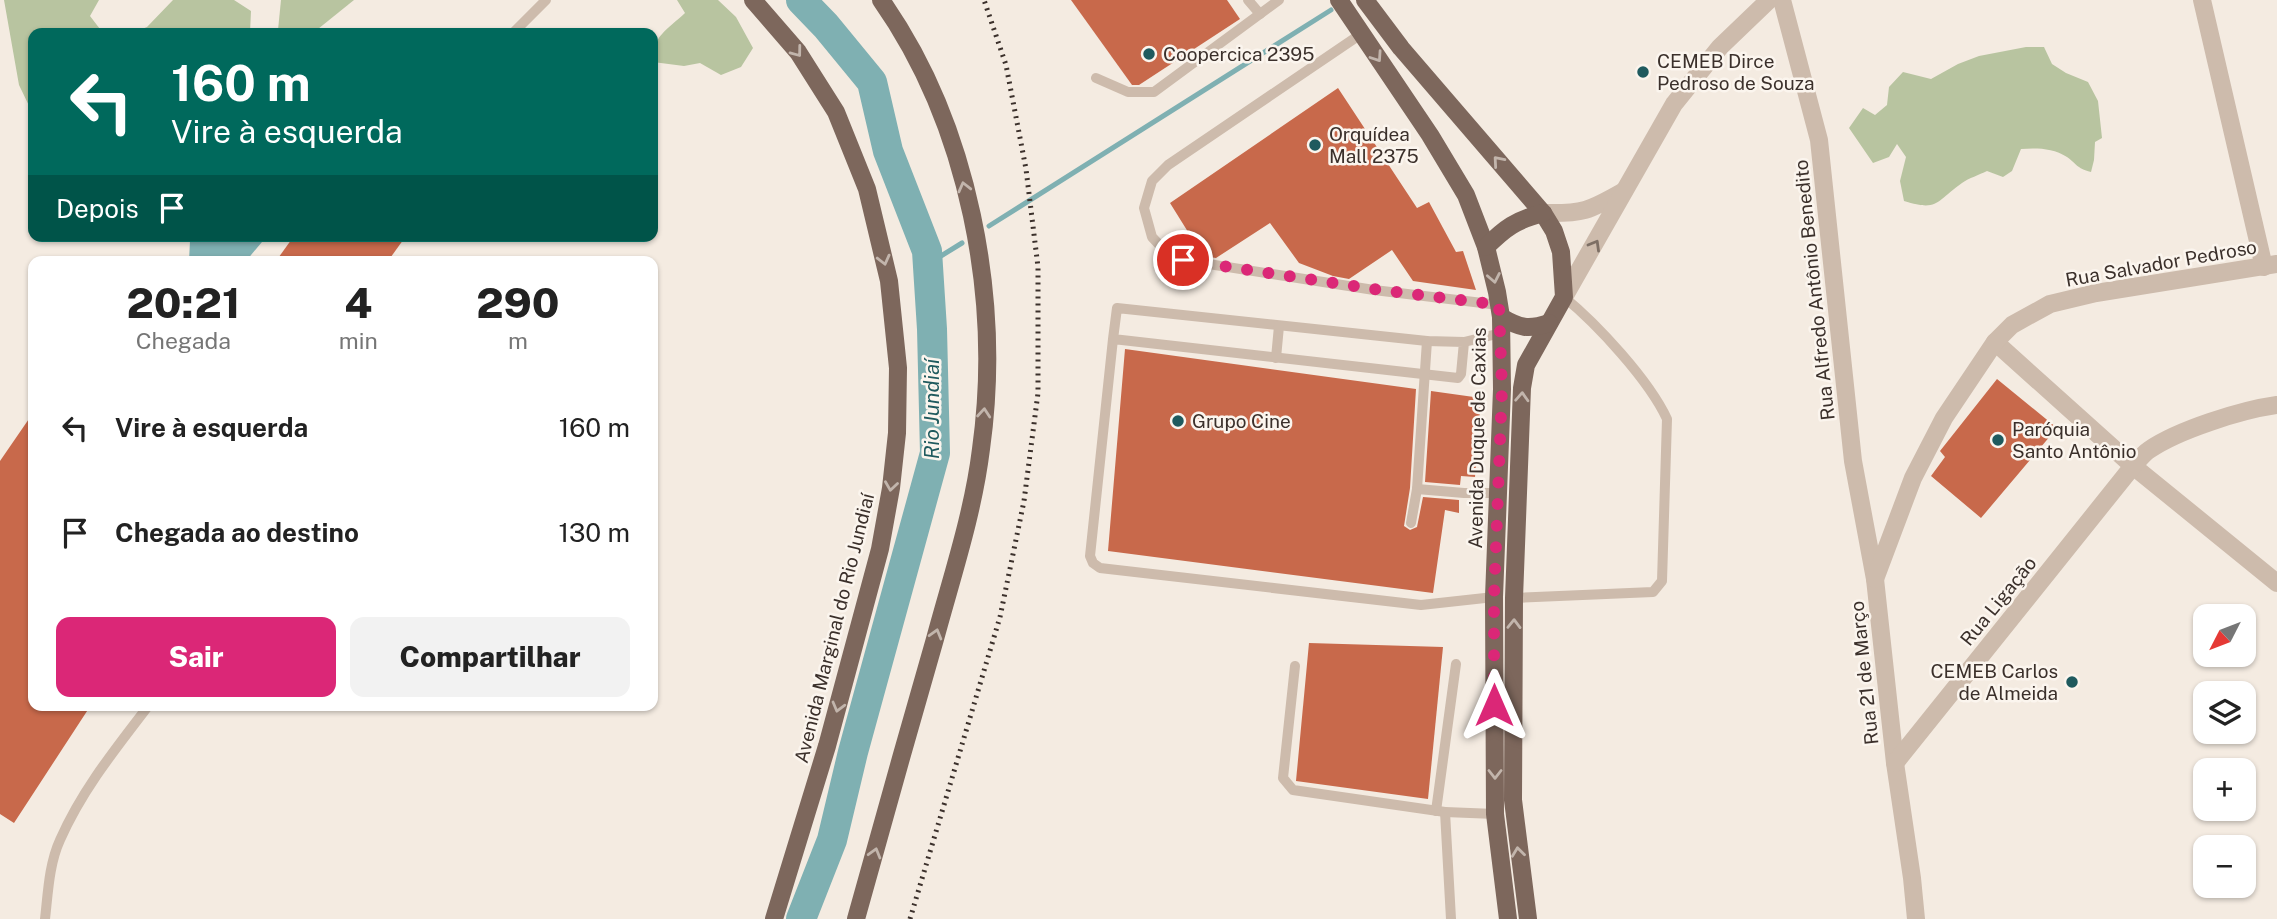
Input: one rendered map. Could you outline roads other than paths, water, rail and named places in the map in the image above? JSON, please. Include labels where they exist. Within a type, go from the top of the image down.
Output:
[{"type":"main road","name":"Avenida Marginal do Rio Jundiaí","points":[[753,0],[798,52],[836,112],[862,176],[889,281],[898,368],[894,461],[880,549],[827,746],[774,919]]},
{"type":"main road","points":[[856,919],[968,518],[982,449],[987,377],[986,300],[974,229],[954,147],[929,84],[895,20],[881,0]]},
{"type":"main road","name":"Avenida Duque de Caxias","points":[[1339,0],[1430,135],[1466,195],[1486,247],[1500,318],[1499,493],[1494,597],[1495,814],[1508,919]]},
{"type":"main road","points":[[1365,0],[1401,48],[1543,213],[1554,231],[1561,252],[1564,297],[1526,365],[1522,388],[1514,598],[1513,800],[1528,919]]},
{"type":"main road","points":[[1486,247],[1504,228],[1524,218],[1543,213]]},
{"type":"main road","points":[[1500,318],[1516,326],[1532,328],[1549,323]]},
{"type":"street","points":[[1564,297],[1674,104],[1720,47],[1769,0]]},
{"type":"street","name":"Rua Alfredo Antônio Benedito","points":[[1782,0],[1819,141],[1853,461],[1875,579]]},
{"type":"street","points":[[2202,0],[2270,266]]},
{"type":"street","points":[[1543,213],[1591,210],[1624,191]]},
{"type":"street","name":"Rua Salvador Pedroso","points":[[1875,579],[1913,478],[1937,430],[1995,342],[2012,325],[2050,304],[2096,293],[2270,266]]},
{"type":"street","points":[[1995,342],[2133,466],[2277,583]]},
{"type":"street","name":"Rua Ligação","points":[[1895,763],[2133,466],[2148,451],[2177,435],[2277,405]]},
{"type":"street","name":"Rua 21 de Março","points":[[1875,579],[1895,763]]},
{"type":"street","points":[[1895,763],[1916,919]]},
{"type":"lane","points":[[518,28],[546,0]]},
{"type":"lane","points":[[1248,0],[1260,14]]},
{"type":"lane","points":[[1096,78],[1128,92],[1154,92],[1279,0]]},
{"type":"lane","points":[[1361,34],[1168,165],[1152,181],[1144,208],[1152,237],[1166,252],[1183,260],[1374,289],[1500,318]]},
{"type":"lane","points":[[1514,598],[1653,592],[1662,581],[1667,419],[1658,401],[1597,327],[1564,297]]},
{"type":"lane","points":[[1494,597],[1421,605],[1100,568],[1093,563],[1090,556],[1117,308],[1427,341],[1464,342],[1500,318]]},
{"type":"lane","points":[[1276,358],[1279,326]]},
{"type":"lane","points":[[1113,339],[1460,377],[1464,342]]},
{"type":"lane","points":[[1411,523],[1417,489],[1427,341]]},
{"type":"lane","points":[[1417,489],[1499,493]]},
{"type":"lane","points":[[1451,919],[1441,811],[1456,664]]},
{"type":"lane","points":[[1295,666],[1283,778],[1293,790],[1441,811],[1495,814]]},
{"type":"lane","points":[[45,919],[49,878],[59,841],[94,778],[144,711]]},
{"type":"water","points":[[190,242],[262,242],[250,256],[189,256]]},
{"type":"waterway","name":"Rio Jundiaí","points":[[801,0],[872,82],[888,151],[927,251],[935,453],[853,752],[832,840],[801,919]]},
{"type":"waterway","points":[[989,226],[1331,10]]},
{"type":"waterway","points":[[928,264],[962,243]]},
{"type":"railway","points":[[910,919],[1000,617],[1024,501],[1038,393],[1038,267],[1026,169],[1006,65],[984,0]]},
{"type":"place","name":"Coopercica 2395","points":[[1149,54]]},
{"type":"place","name":"CEMEB Dirce Pedroso de Souza","points":[[1643,72]]},
{"type":"place","name":"Orquídea Mall 2375","points":[[1315,145]]},
{"type":"place","name":"Grupo Cine","points":[[1178,421]]},
{"type":"place","name":"Paróquia Santo Antônio","points":[[1998,440]]},
{"type":"place","name":"CEMEB Carlos de Almeida","points":[[2072,682]]}]
